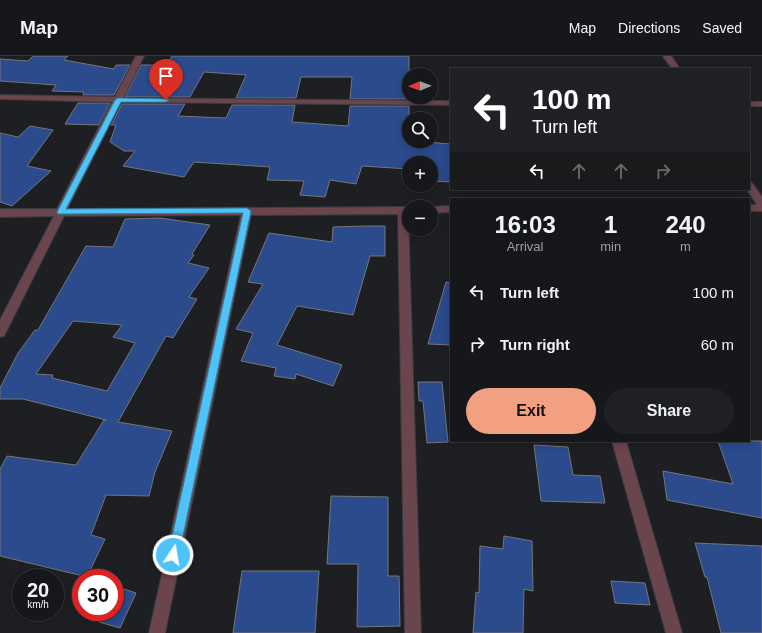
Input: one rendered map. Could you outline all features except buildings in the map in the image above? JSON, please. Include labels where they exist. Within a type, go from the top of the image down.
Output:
[{"type":"street","points":[[0,332],[140,56]]},
{"type":"street","points":[[668,56],[675,68]]},
{"type":"street","points":[[0,97],[118,100],[450,103]]},
{"type":"street","points":[[750,104],[762,104]]},
{"type":"street","points":[[750,187],[762,206],[750,208]]},
{"type":"street","points":[[0,213],[402,210]]},
{"type":"street","points":[[438,210],[450,210]]},
{"type":"street","points":[[157,633],[247,211]]},
{"type":"street","points":[[406,236],[413,633]]},
{"type":"street","points":[[618,442],[674,633]]},
{"type":"route","points":[[166,100],[118,100],[61,212],[247,211],[173,555]]}]
